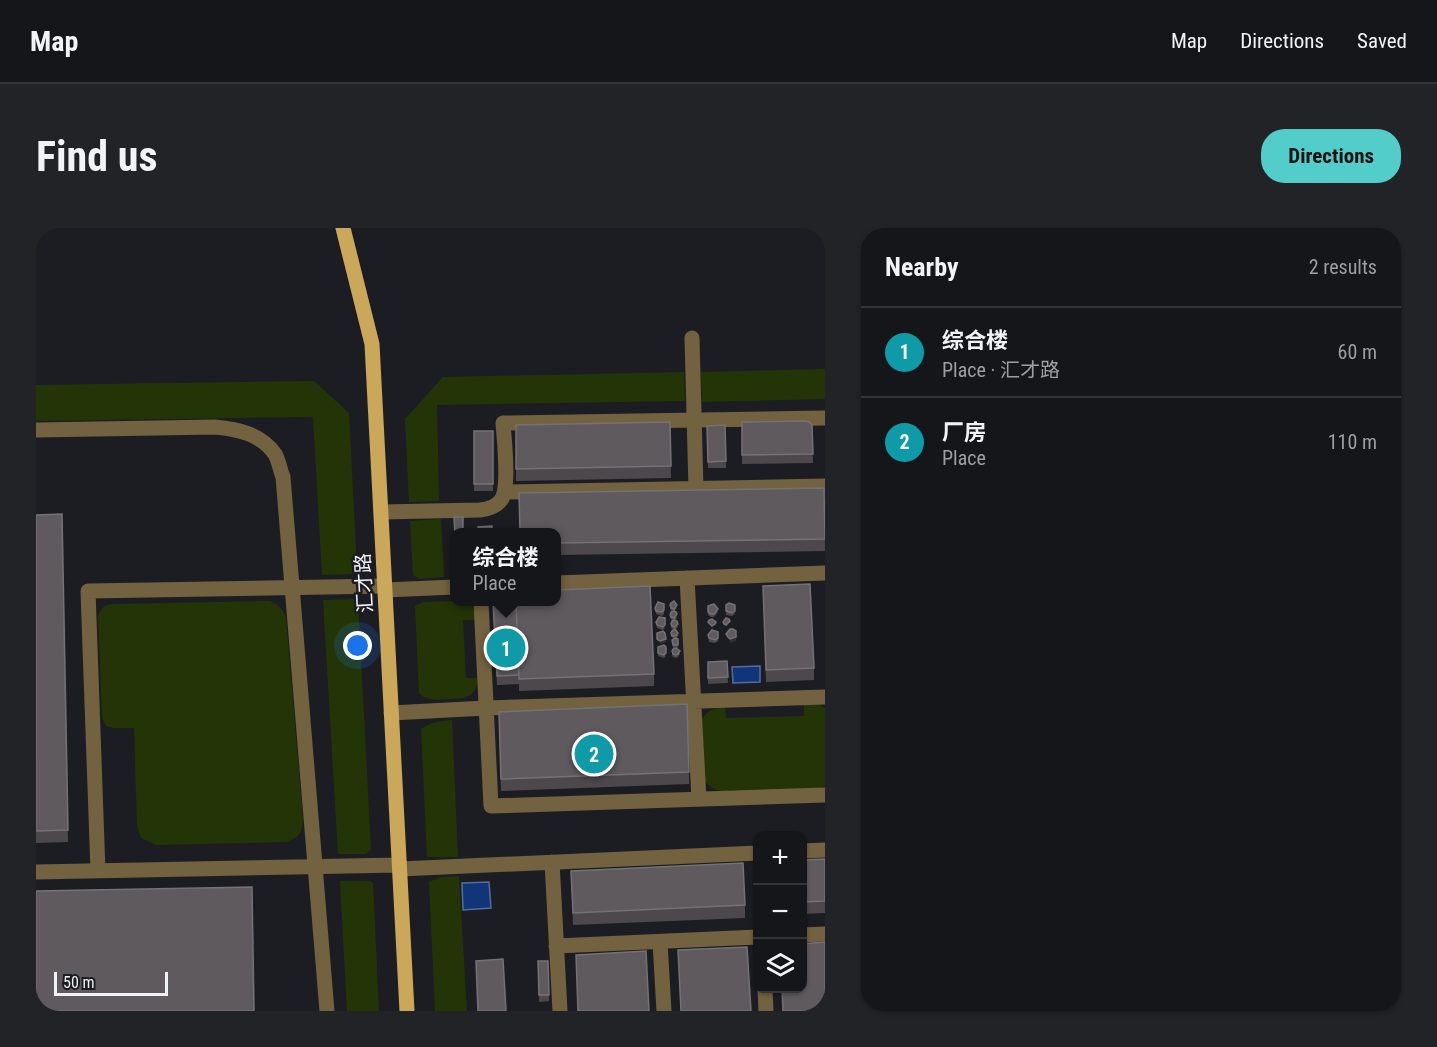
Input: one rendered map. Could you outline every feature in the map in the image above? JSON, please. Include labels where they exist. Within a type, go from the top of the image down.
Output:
[{"type":"main road","name":"汇才路","points":[[343,228],[372,344],[407,1011]]},
{"type":"lane","points":[[692,339],[696,489]]},
{"type":"lane","points":[[381,512],[485,510],[497,504],[505,492],[503,423],[825,417]]},
{"type":"lane","points":[[36,430],[215,427],[234,429],[249,434],[262,441],[275,455],[283,477],[327,1011]]},
{"type":"lane","points":[[505,492],[825,486]]},
{"type":"lane","points":[[561,583],[825,573]]},
{"type":"lane","points":[[687,578],[699,799]]},
{"type":"lane","points":[[98,871],[88,591],[450,587]]},
{"type":"lane","points":[[481,606],[490,806],[825,795]]},
{"type":"lane","points":[[392,712],[825,697]]},
{"type":"lane","points":[[807,851],[825,850]]},
{"type":"lane","points":[[36,872],[400,867],[753,853]]},
{"type":"lane","points":[[552,862],[560,1011]]},
{"type":"lane","points":[[807,935],[825,934]]},
{"type":"lane","points":[[556,946],[753,937]]},
{"type":"lane","points":[[660,942],[664,1011]]},
{"type":"lane","points":[[765,993],[766,1011]]},
{"type":"green space","points":[[825,369],[825,399],[702,402],[701,372]]},
{"type":"green space","points":[[684,372],[685,401],[437,405],[439,501],[409,502],[405,419],[443,377]]},
{"type":"green space","points":[[314,381],[349,413],[357,570],[353,574],[322,575],[313,417],[36,421],[36,385]]},
{"type":"green space","points":[[441,519],[444,577],[419,579],[413,575],[410,521]]},
{"type":"green space","points":[[353,599],[358,601],[371,849],[366,854],[338,854],[323,600]]},
{"type":"green space","points":[[270,601],[284,612],[286,618],[303,819],[300,834],[287,842],[157,845],[141,838],[137,826],[134,728],[106,726],[102,718],[98,616],[100,611],[111,604]]},
{"type":"green space","points":[[450,601],[450,606],[472,606],[474,610],[475,620],[463,620],[466,678],[478,678],[475,690],[468,696],[439,700],[428,699],[419,693],[415,606],[423,602]]},
{"type":"green space","points":[[804,704],[820,705],[825,708],[825,786],[817,789],[722,791],[712,788],[705,781],[702,720],[708,712],[725,707],[726,718],[804,716]]},
{"type":"green space","points":[[452,720],[458,857],[427,857],[421,729],[436,722]]},
{"type":"green space","points":[[459,876],[467,1011],[435,1011],[429,882],[441,877]]},
{"type":"green space","points":[[340,881],[373,883],[379,1011],[347,1011]]},
{"type":"water","points":[[760,666],[760,682],[733,683],[732,667]]},
{"type":"water","points":[[489,882],[491,908],[463,910],[462,883]]},
{"type":"building","points":[[805,421],[812,425],[813,454],[742,455],[742,422]]},
{"type":"building","points":[[670,422],[671,466],[516,469],[516,425]]},
{"type":"building","points":[[725,425],[726,461],[708,462],[707,426]]},
{"type":"building","points":[[474,431],[493,431],[493,484],[474,484]]},
{"type":"building","points":[[824,488],[825,539],[561,543],[561,528],[520,528],[519,493]]},
{"type":"building","points":[[62,514],[68,830],[36,831],[36,515]]},
{"type":"building","points":[[454,517],[463,517],[463,528],[455,528]]},
{"type":"building","points":[[810,584],[814,668],[766,670],[763,586]]},
{"type":"building","points":[[650,586],[654,674],[519,679],[516,606],[561,606],[561,590]]},
{"type":"building","points":[[674,601],[677,605],[674,609],[670,605]]},
{"type":"building","points":[[658,602],[664,604],[662,612],[656,611]]},
{"type":"building","points":[[729,603],[735,605],[735,611],[732,613],[726,611],[726,605]]},
{"type":"building","points":[[714,604],[718,609],[711,614],[708,612],[708,606]]},
{"type":"building","points":[[493,606],[516,606],[519,675],[497,676]]},
{"type":"building","points":[[674,611],[677,614],[674,618],[670,615]]},
{"type":"building","points":[[659,617],[665,618],[663,627],[657,625]]},
{"type":"building","points":[[726,618],[730,621],[726,625],[723,622]]},
{"type":"building","points":[[712,619],[716,622],[712,626],[708,622]]},
{"type":"building","points":[[674,620],[678,624],[674,627],[671,624]]},
{"type":"building","points":[[675,629],[678,633],[672,636],[671,633]]},
{"type":"building","points":[[730,629],[736,631],[736,637],[730,639],[726,634]]},
{"type":"building","points":[[712,630],[718,632],[718,638],[715,640],[709,638],[708,635]]},
{"type":"building","points":[[663,631],[666,639],[660,641],[657,639],[657,633]]},
{"type":"building","points":[[678,639],[678,645],[673,645],[672,640]]},
{"type":"building","points":[[664,645],[666,653],[664,655],[658,653],[658,647]]},
{"type":"building","points":[[676,648],[680,651],[676,655],[672,651]]},
{"type":"building","points":[[727,661],[728,677],[708,678],[708,662]]},
{"type":"building","points":[[687,704],[689,772],[501,779],[499,712]]},
{"type":"building","points":[[825,859],[825,901],[807,902],[807,860]]},
{"type":"building","points":[[743,863],[745,905],[573,913],[571,871]]},
{"type":"building","points":[[252,887],[254,1011],[36,1011],[36,891]]},
{"type":"building","points":[[825,942],[825,1011],[783,1011],[782,993],[807,993],[807,944]]},
{"type":"building","points":[[747,947],[751,1011],[681,1011],[678,950]]},
{"type":"building","points":[[646,951],[649,1011],[578,1011],[576,955]]},
{"type":"building","points":[[503,959],[506,1011],[478,1011],[476,961]]},
{"type":"building","points":[[538,961],[548,961],[549,995],[539,995]]},
{"type":"place","name":"综合楼","points":[[506,648]]},
{"type":"place","name":"厂房","points":[[594,754]]}]
